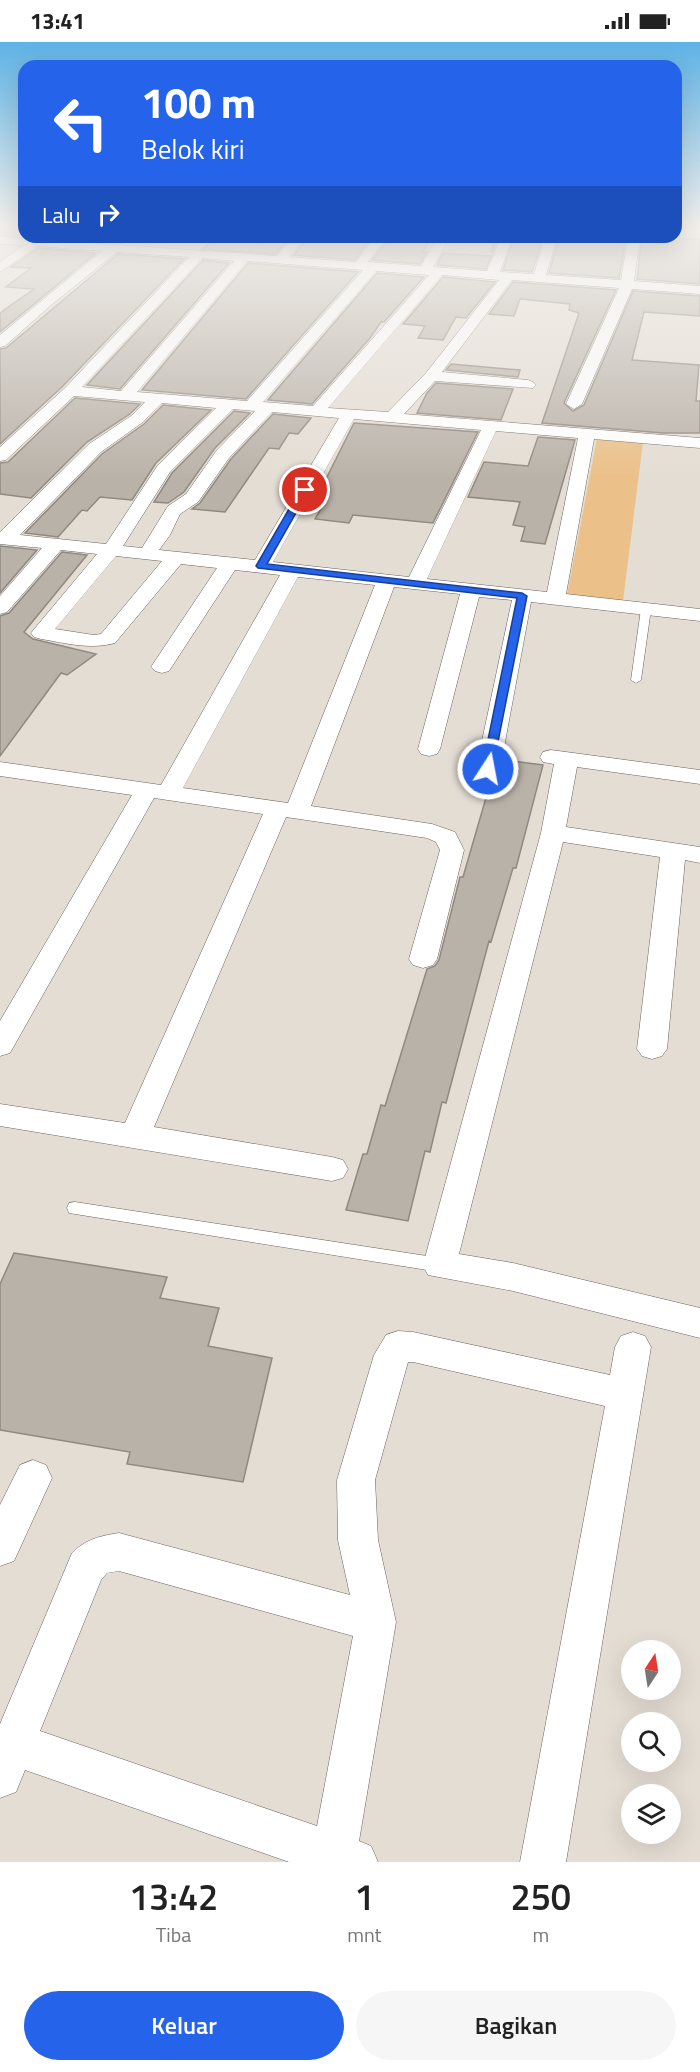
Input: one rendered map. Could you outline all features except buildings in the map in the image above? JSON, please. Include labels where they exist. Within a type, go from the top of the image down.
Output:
[{"type":"street","points":[[0,343],[36,311]]},
{"type":"street","points":[[0,456],[69,391],[145,311]]},
{"type":"street","points":[[126,395],[198,311]]},
{"type":"street","points":[[147,554],[161,535],[167,519],[174,510],[192,498],[331,311]]},
{"type":"street","points":[[317,411],[399,311]]},
{"type":"street","points":[[392,417],[431,375],[481,311]]},
{"type":"street","points":[[574,404],[615,311]]},
{"type":"street","points":[[431,375],[528,385]]},
{"type":"street","points":[[69,391],[261,405],[700,443]]},
{"type":"street","points":[[3,538],[96,448],[137,419],[159,397]]},
{"type":"street","points":[[176,557],[108,639],[86,641],[41,633],[111,550],[164,469],[230,403]]},
{"type":"street","points":[[261,566],[349,414]]},
{"type":"street","points":[[416,583],[490,426]]},
{"type":"street","points":[[555,599],[586,434]]},
{"type":"street","points":[[3,538],[700,615]]},
{"type":"street","points":[[0,608],[56,544]]},
{"type":"street","points":[[162,667],[230,563]]},
{"type":"street","points":[[0,1046],[292,570]]},
{"type":"street","points":[[135,1136],[288,809],[387,580]]},
{"type":"street","points":[[429,749],[471,590]]},
{"type":"street","points":[[488,769],[522,596]]},
{"type":"street","points":[[700,777],[559,758],[553,833],[440,1265],[513,1277],[700,1323]]},
{"type":"street","points":[[0,791],[7,770],[432,831],[446,837],[452,850],[423,958]]},
{"type":"street","points":[[553,833],[700,855]]},
{"type":"street","points":[[652,1049],[673,851]]},
{"type":"street","points":[[0,1115],[332,1169]]},
{"type":"street","points":[[376,1622],[119,1552],[98,1556],[86,1567],[7,1760],[345,1858],[376,1622],[358,1540],[356,1480],[392,1355],[398,1346],[624,1394]]},
{"type":"street","points":[[543,1862],[633,1347]]},
{"type":"street","points":[[0,1547],[33,1478]]},
{"type":"lane","points":[[636,680],[646,609]]},
{"type":"lane","points":[[75,1208],[440,1265]]},
{"type":"shaded area","points":[[597,438],[643,442],[623,601],[567,596]]},
{"type":"route","points":[[305,490],[261,566],[522,596],[488,769]]}]
